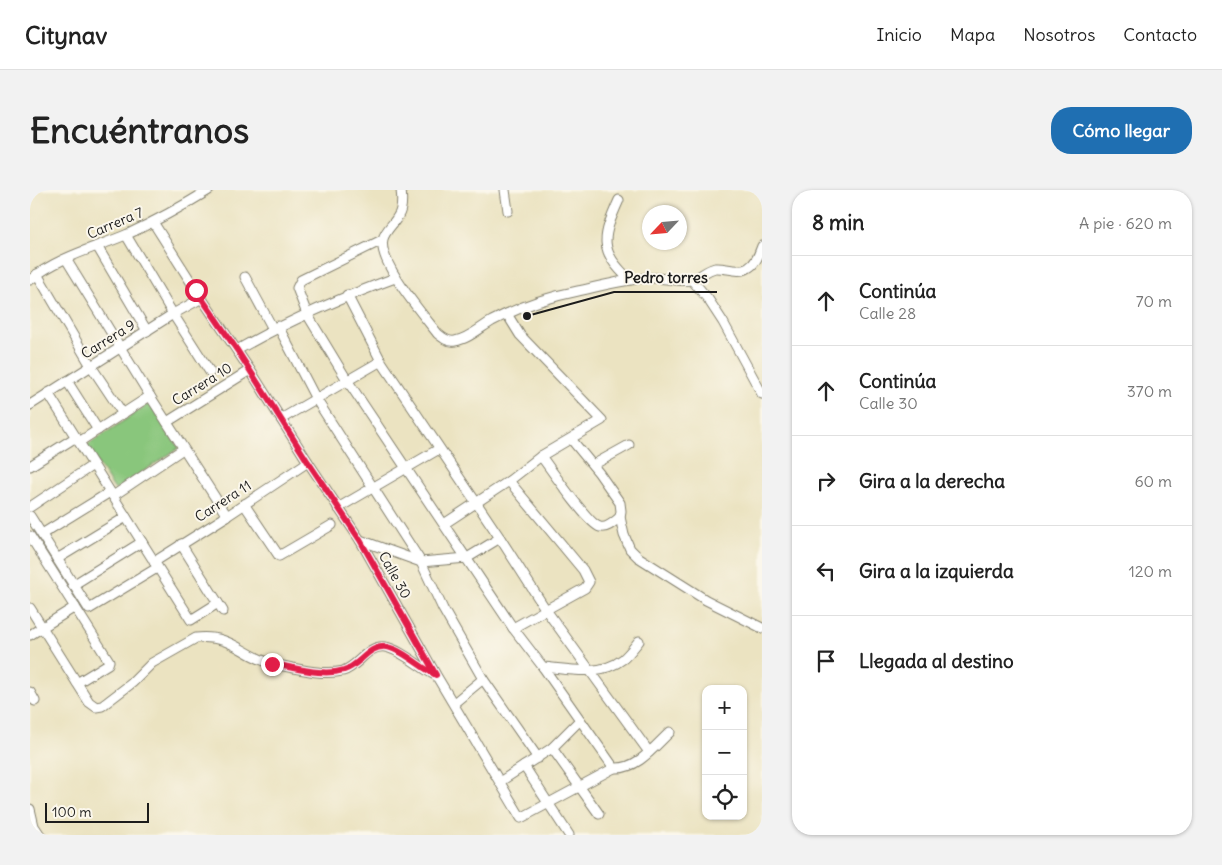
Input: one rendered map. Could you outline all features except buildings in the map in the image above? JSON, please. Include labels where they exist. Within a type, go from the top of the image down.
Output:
[{"type":"street","name":"Carrera 7","points":[[34,277],[66,259],[153,222],[210,190]]},
{"type":"street","points":[[401,190],[402,202],[399,215],[382,240],[301,280],[297,288],[307,314],[347,380],[513,628],[543,667],[614,768]]},
{"type":"street","points":[[505,190],[508,210]]},
{"type":"street","points":[[619,200],[608,224],[605,244],[609,256],[630,280]]},
{"type":"street","name":"Calle 30","points":[[153,222],[360,540],[436,675],[501,781],[521,818],[549,804]]},
{"type":"street","points":[[126,235],[210,372]]},
{"type":"street","points":[[382,240],[395,278],[438,334],[448,340],[459,340],[507,314],[560,294],[630,280],[649,278],[692,280],[703,272],[714,268],[728,268],[741,271],[756,261],[762,246]]},
{"type":"street","points":[[97,246],[147,331]]},
{"type":"street","points":[[66,259],[150,396],[227,516]]},
{"type":"street","points":[[34,277],[123,414]]},
{"type":"street","points":[[246,277],[316,399],[421,562],[443,609],[483,679],[538,758]]},
{"type":"street","points":[[237,350],[275,328],[346,295],[395,278]]},
{"type":"street","points":[[692,280],[708,299],[723,322],[762,394]]},
{"type":"street","points":[[346,295],[381,361],[477,502],[546,610],[649,752]]},
{"type":"street","name":"Carrera 9","points":[[30,404],[173,314],[202,298]]},
{"type":"street","points":[[444,524],[541,456],[602,420],[520,336],[507,314]]},
{"type":"street","points":[[281,419],[381,361]]},
{"type":"street","name":"Carrera 10","points":[[167,422],[250,370]]},
{"type":"street","points":[[67,381],[98,430]]},
{"type":"street","points":[[48,393],[191,620],[221,607],[181,544]]},
{"type":"street","points":[[30,466],[98,430],[150,396]]},
{"type":"street","points":[[571,438],[593,465],[620,504],[620,518],[627,542],[630,549],[638,557],[706,600],[762,628]]},
{"type":"street","points":[[593,465],[629,445]]},
{"type":"street","points":[[338,508],[439,448]]},
{"type":"street","points":[[42,534],[184,449]]},
{"type":"street","points":[[541,456],[597,527],[603,528],[620,518]]},
{"type":"street","name":"Carrera 11","points":[[74,585],[89,609],[155,565],[181,544],[308,462]]},
{"type":"street","points":[[30,507],[93,465]]},
{"type":"street","points":[[508,480],[583,570],[589,582],[585,588],[513,628]]},
{"type":"street","points":[[244,504],[279,556],[332,525]]},
{"type":"street","points":[[30,516],[74,585],[142,542]]},
{"type":"street","points":[[57,559],[126,518]]},
{"type":"street","points":[[30,536],[109,661],[108,664],[77,683]]},
{"type":"street","points":[[360,540],[421,562],[467,558],[500,538]]},
{"type":"street","points":[[30,635],[76,607]]},
{"type":"street","points":[[30,608],[90,704],[94,707],[99,707],[132,683],[152,663],[196,638],[204,637],[226,641],[272,664],[324,672],[351,667],[370,651],[386,647],[436,675]]},
{"type":"street","points":[[543,667],[589,671],[603,669],[622,659],[639,642]]},
{"type":"street","points":[[454,703],[483,679]]},
{"type":"street","points":[[501,781],[552,748],[580,720]]},
{"type":"street","points":[[549,804],[614,768],[630,766],[649,752],[670,732]]},
{"type":"street","points":[[552,748],[599,814]]},
{"type":"street","points":[[524,766],[569,835]]},
{"type":"street","points":[[30,809],[34,826],[40,835]]},
{"type":"green space","points":[[150,403],[179,448],[115,490],[86,446]]},
{"type":"place","name":"Pedro torres","points":[[527,316]]},
{"type":"route","points":[[196,290],[360,540],[436,675],[386,647],[374,649],[351,667],[336,672],[272,664]]}]
